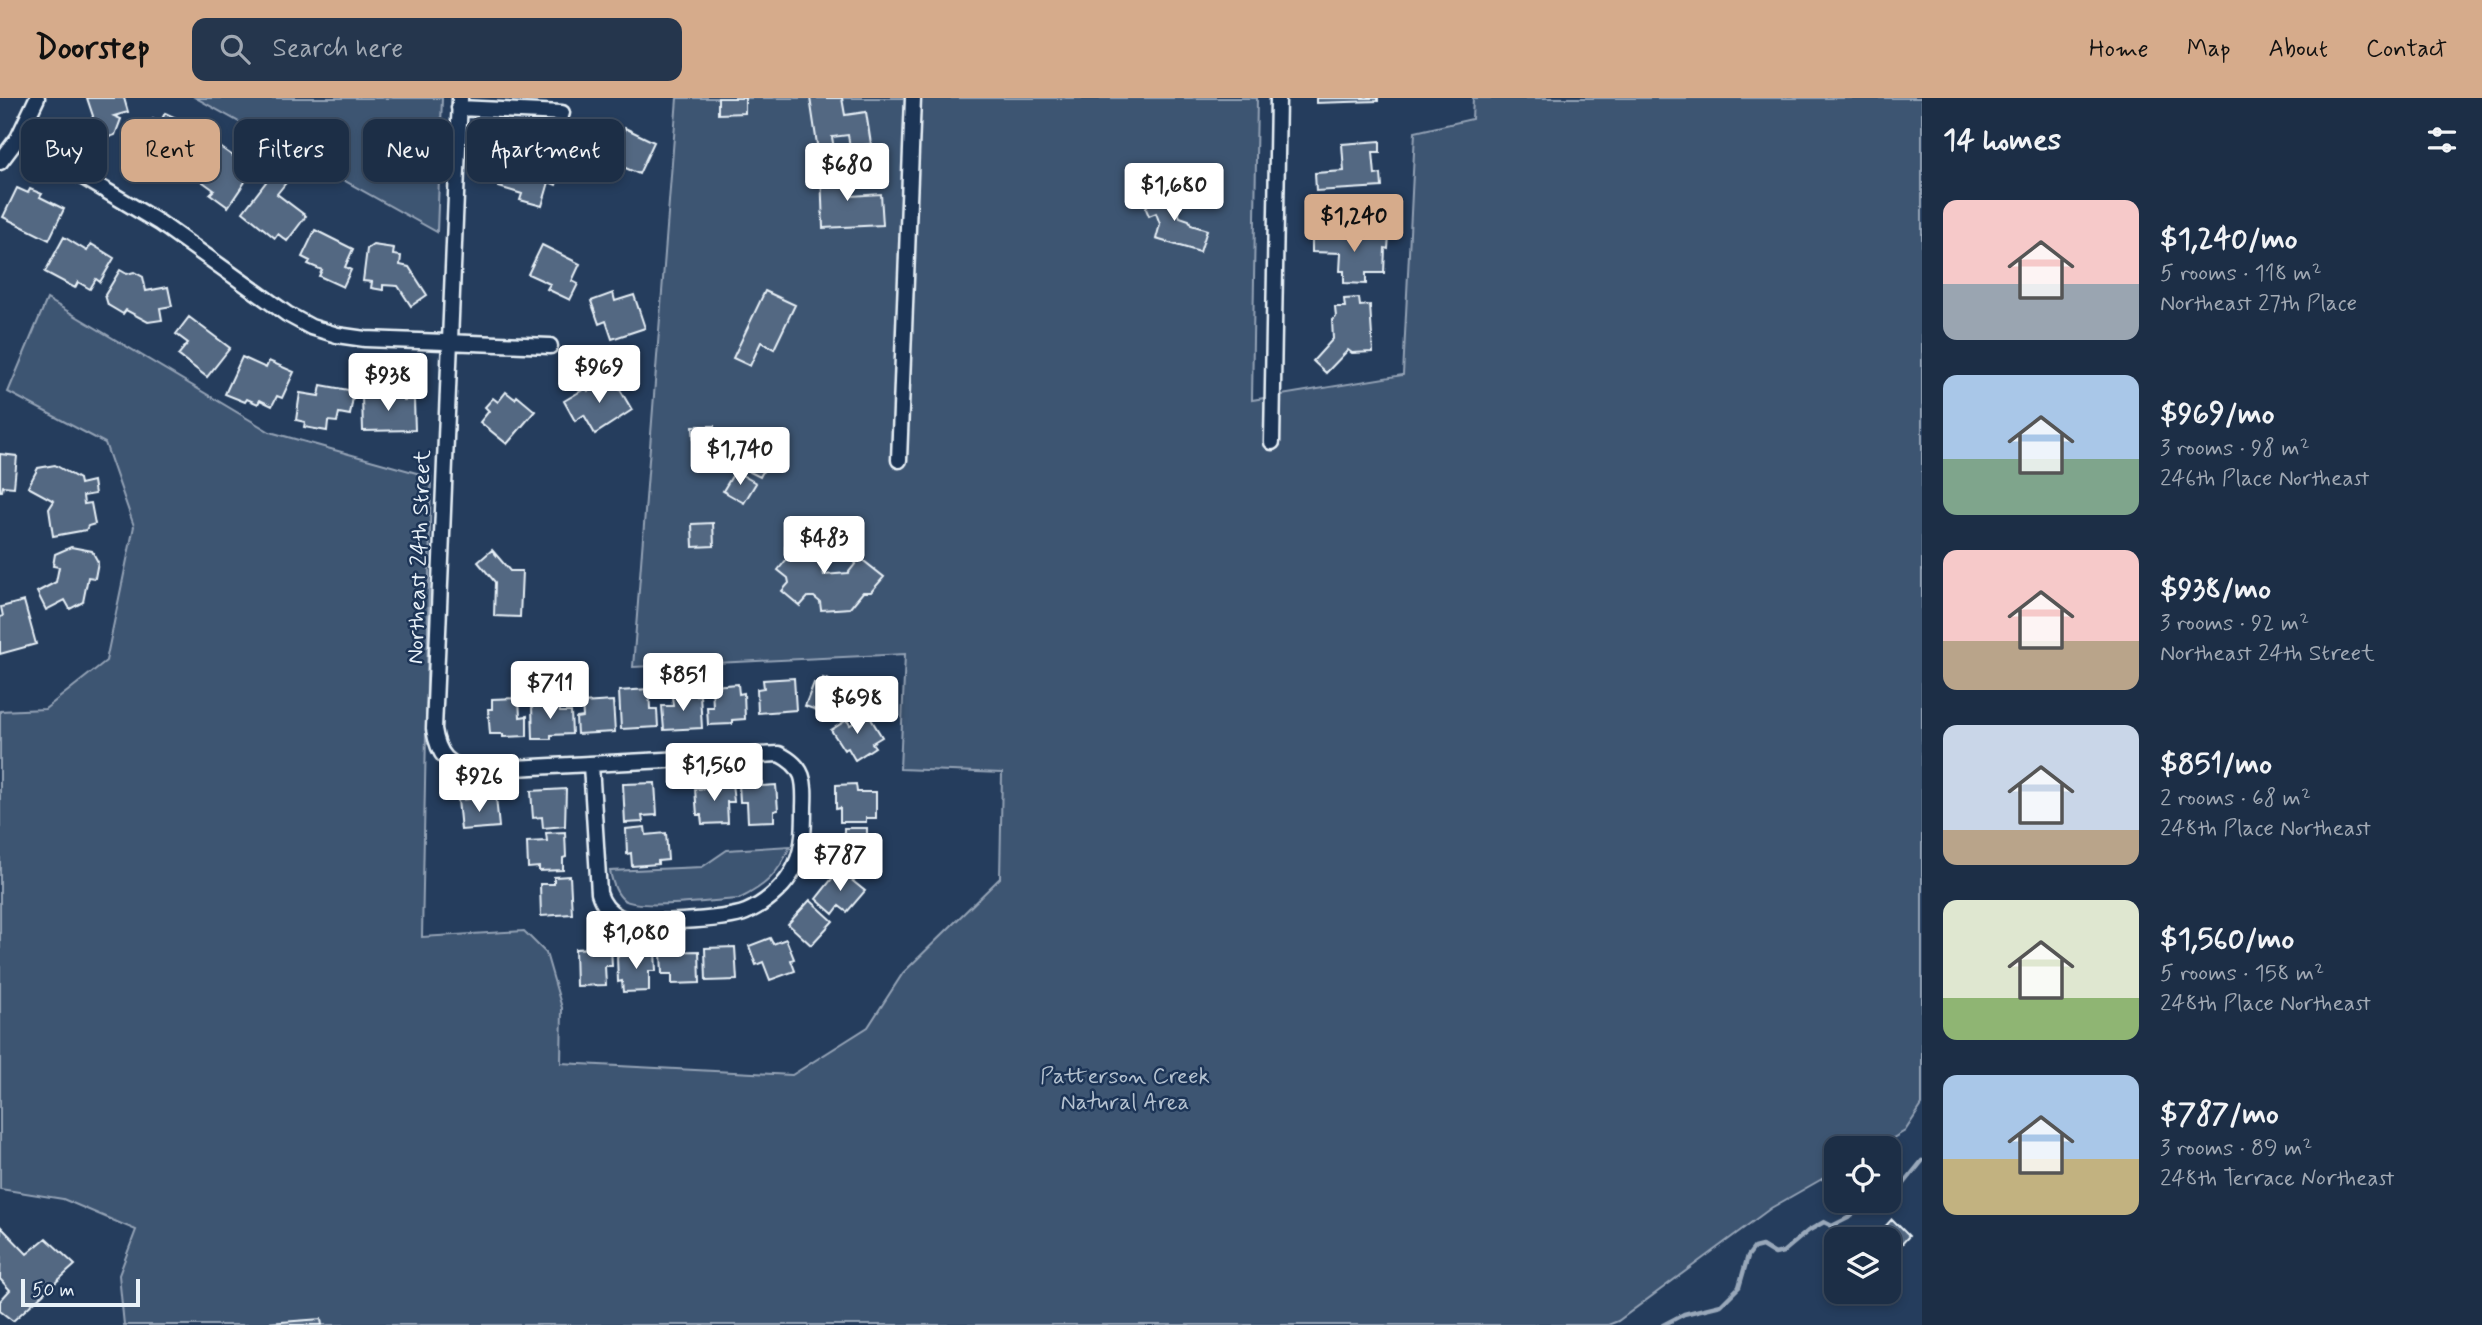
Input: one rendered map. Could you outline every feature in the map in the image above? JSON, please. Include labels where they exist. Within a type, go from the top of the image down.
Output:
[{"type":"street","points":[[0,162],[18,138],[37,98]]},
{"type":"street","points":[[899,460],[913,98]]},
{"type":"street","points":[[1272,442],[1278,98]]},
{"type":"street","points":[[460,103],[562,113]]},
{"type":"street","name":"Northeast 24th Street","points":[[460,103],[434,729],[442,754],[460,768],[475,770],[591,765]]},
{"type":"street","points":[[18,138],[160,223],[287,314],[311,327],[365,340],[551,346]]},
{"type":"street","points":[[779,754],[797,766],[804,787],[804,838],[801,854],[790,876],[765,901],[735,916],[656,921],[631,921],[620,917],[609,910],[599,893],[591,765],[779,754]]},
{"type":"green space","points":[[196,98],[442,98],[441,119],[363,119],[363,182],[439,182],[437,232],[347,182],[349,119],[234,119]]},
{"type":"green space","name":"Patterson Creek Natural Area","points":[[677,98],[1257,98],[1252,400],[1403,375],[1415,132],[1472,119],[1473,98],[1922,98],[1922,1105],[1905,1131],[1896,1136],[1824,1136],[1824,1178],[1771,1208],[1618,1321],[1608,1325],[124,1325],[119,1275],[136,1230],[63,1199],[0,1189],[0,711],[45,709],[106,661],[134,526],[105,443],[8,392],[47,299],[270,432],[431,477],[422,937],[524,931],[546,953],[562,1008],[561,1063],[792,1075],[868,1027],[903,973],[1000,878],[1002,773],[900,769],[905,654],[633,667]]},
{"type":"green space","points":[[790,846],[770,878],[739,899],[632,903],[619,894],[610,871],[702,867],[727,850]]},
{"type":"building","points":[[87,98],[124,98],[128,112],[114,116],[121,119],[115,135],[107,138],[107,119],[92,119]]},
{"type":"building","points":[[718,98],[745,98],[745,113],[718,114]]},
{"type":"building","points":[[810,98],[842,98],[845,115],[866,112],[871,144],[850,147],[848,135],[832,137],[834,149],[818,151]]},
{"type":"building","points":[[1316,98],[1378,98],[1378,101],[1316,103]]},
{"type":"building","points":[[165,113],[178,119],[162,119]]},
{"type":"building","points":[[625,128],[654,142],[639,174],[624,167]]},
{"type":"building","points":[[1380,141],[1380,152],[1373,152],[1375,175],[1381,174],[1382,187],[1316,191],[1315,173],[1344,171],[1342,144]]},
{"type":"building","points":[[220,147],[234,157],[234,182],[245,182],[228,207],[210,194],[214,190],[203,182],[220,182]]},
{"type":"building","points":[[849,169],[851,196],[881,194],[883,225],[823,228],[821,170]]},
{"type":"building","points":[[266,182],[287,182],[277,194],[306,216],[287,241],[278,234],[275,238],[243,212]]},
{"type":"building","points":[[501,182],[549,182],[542,206],[520,200],[522,194],[499,187]]},
{"type":"building","points":[[17,188],[28,193],[30,189],[42,194],[40,197],[64,209],[49,240],[3,217]]},
{"type":"building","points":[[1169,188],[1180,217],[1189,220],[1191,225],[1207,230],[1200,252],[1156,239],[1160,224],[1156,213],[1149,216],[1146,209],[1150,195]]},
{"type":"building","points":[[315,230],[353,249],[345,267],[351,270],[343,287],[319,276],[322,270],[308,264],[310,261],[302,257]]},
{"type":"building","points":[[1312,233],[1389,236],[1388,249],[1385,248],[1384,273],[1366,273],[1366,284],[1344,283],[1344,271],[1340,271],[1341,253],[1312,252]]},
{"type":"building","points":[[64,237],[87,251],[91,244],[114,258],[100,282],[96,279],[90,289],[78,282],[75,288],[45,272]]},
{"type":"building","points":[[373,245],[394,248],[393,255],[401,256],[400,265],[409,267],[427,295],[411,306],[398,286],[383,285],[383,290],[371,288],[372,282],[363,281],[367,249]]},
{"type":"building","points":[[542,245],[580,264],[572,281],[578,284],[570,300],[547,289],[550,284],[528,274]]},
{"type":"building","points":[[120,270],[127,274],[134,272],[143,277],[146,291],[168,287],[172,306],[160,308],[162,320],[148,322],[126,310],[123,314],[108,305],[105,295]]},
{"type":"building","points":[[765,291],[795,305],[774,349],[761,342],[750,366],[733,358]]},
{"type":"building","points":[[613,293],[615,301],[634,295],[645,328],[612,339],[606,321],[599,324],[591,301]]},
{"type":"building","points":[[1359,298],[1360,306],[1370,305],[1373,352],[1352,353],[1348,350],[1326,373],[1313,361],[1333,339],[1332,321],[1336,317],[1335,307],[1345,307],[1344,299]]},
{"type":"building","points":[[189,317],[230,348],[207,377],[178,355],[188,343],[176,334]]},
{"type":"building","points":[[242,357],[266,368],[269,361],[294,372],[282,398],[277,396],[272,406],[260,400],[258,404],[247,399],[245,402],[225,394]]},
{"type":"building","points":[[612,376],[632,410],[595,434],[584,415],[575,421],[564,401],[586,388],[588,391]]},
{"type":"building","points":[[321,385],[354,391],[350,415],[339,413],[337,422],[328,421],[327,431],[304,427],[305,422],[296,420],[300,393],[319,396]]},
{"type":"building","points":[[506,392],[515,399],[517,396],[535,411],[507,444],[480,422],[489,411],[485,407],[493,398],[498,402]]},
{"type":"building","points":[[404,394],[404,400],[414,400],[415,430],[363,431],[362,396]]},
{"type":"building","points":[[693,426],[714,426],[714,445],[694,446]]},
{"type":"building","points":[[732,444],[768,462],[760,477],[724,459]]},
{"type":"building","points":[[0,454],[17,456],[14,487],[3,486],[2,491],[0,491]]},
{"type":"building","points":[[55,465],[79,479],[80,484],[93,481],[95,494],[83,496],[84,504],[91,503],[95,524],[88,526],[86,530],[53,536],[49,509],[54,501],[28,487],[38,468]]},
{"type":"building","points":[[735,471],[756,483],[744,503],[723,491]]},
{"type":"building","points":[[713,523],[714,546],[693,547],[692,524]]},
{"type":"building","points":[[801,528],[816,541],[808,550],[809,560],[819,547],[833,559],[823,570],[824,575],[848,573],[860,558],[884,577],[871,592],[863,592],[850,608],[821,610],[820,602],[814,597],[808,597],[800,606],[782,591],[789,583],[788,578],[778,570],[786,560],[785,547]]},
{"type":"building","points":[[71,547],[92,551],[98,562],[95,578],[88,577],[83,602],[70,609],[65,600],[46,610],[37,592],[56,582],[59,567],[53,566],[55,554]]},
{"type":"building","points":[[492,550],[510,571],[522,571],[520,617],[494,616],[495,582],[478,562]]},
{"type":"building","points":[[24,601],[36,644],[0,654],[0,617],[3,616],[1,607]]},
{"type":"building","points":[[794,678],[796,710],[758,713],[757,689],[764,688],[763,680]]},
{"type":"building","points":[[823,678],[853,689],[842,719],[805,706],[814,683],[821,685]]},
{"type":"building","points":[[738,684],[739,694],[744,693],[745,719],[732,720],[732,724],[708,725],[707,707],[713,707],[712,686]]},
{"type":"building","points":[[649,689],[650,709],[657,709],[658,727],[621,729],[619,691]]},
{"type":"building","points":[[700,695],[702,728],[664,730],[662,706],[673,706],[672,696]]},
{"type":"building","points":[[519,698],[520,717],[527,716],[527,736],[503,737],[503,734],[490,734],[488,709],[492,709],[492,699]]},
{"type":"building","points":[[613,701],[615,732],[577,734],[576,718],[583,717],[582,703]]},
{"type":"building","points":[[559,703],[560,712],[571,712],[572,734],[551,735],[551,739],[533,739],[532,705]]},
{"type":"building","points":[[868,714],[882,737],[872,743],[875,747],[855,760],[848,748],[844,750],[831,730],[847,720],[850,725]]},
{"type":"building","points":[[762,782],[762,786],[776,785],[778,810],[774,811],[774,821],[748,822],[747,802],[740,802],[739,784]]},
{"type":"building","points":[[655,783],[657,815],[642,816],[643,822],[625,823],[623,784]]},
{"type":"building","points":[[732,783],[734,802],[727,802],[728,823],[702,824],[701,815],[697,815],[695,789]]},
{"type":"building","points":[[856,784],[857,792],[876,792],[876,818],[866,818],[866,822],[840,822],[840,808],[836,809],[836,785]]},
{"type":"building","points":[[566,789],[565,826],[543,828],[542,817],[533,818],[531,791]]},
{"type":"building","points":[[496,797],[499,827],[461,830],[458,800]]},
{"type":"building","points":[[645,827],[646,835],[666,833],[668,860],[658,861],[658,864],[632,866],[631,853],[627,854],[626,829]]},
{"type":"building","points":[[844,828],[867,828],[867,836],[875,836],[876,866],[842,866]]},
{"type":"building","points":[[565,832],[566,857],[563,858],[563,870],[539,871],[539,867],[528,868],[527,842],[547,841],[546,833]]},
{"type":"building","points":[[839,870],[865,891],[847,912],[839,906],[833,914],[816,899]]},
{"type":"building","points":[[570,876],[572,914],[541,916],[540,884],[554,884],[554,877]]},
{"type":"building","points":[[810,900],[833,921],[811,945],[788,924]]},
{"type":"building","points":[[770,938],[773,944],[786,939],[794,959],[791,960],[795,971],[770,980],[763,962],[756,965],[749,946]]},
{"type":"building","points":[[611,947],[612,966],[605,966],[606,985],[576,986],[575,949]]},
{"type":"building","points":[[735,947],[737,980],[706,981],[705,948]]},
{"type":"building","points":[[655,951],[656,971],[649,971],[649,991],[623,992],[622,981],[618,982],[617,956]]},
{"type":"building","points":[[699,951],[700,983],[672,984],[672,974],[662,974],[661,952]]},
{"type":"building","points":[[1892,1219],[1900,1227],[1885,1227]]},
{"type":"building","points":[[1,1227],[27,1254],[46,1238],[75,1265],[13,1321],[0,1311],[0,1301],[10,1290],[0,1279]]},
{"type":"building","points":[[1901,1228],[1909,1236],[1901,1245]]},
{"type":"building","points":[[321,1319],[322,1325],[269,1323]]},
{"type":"waterway","points":[[1901,1187],[1922,1161]]},
{"type":"waterway","points":[[1663,1325],[1684,1314],[1721,1305],[1739,1287],[1748,1256],[1754,1248],[1762,1246],[1775,1254],[1783,1252],[1808,1231],[1824,1222],[1832,1226],[1854,1213]]}]
